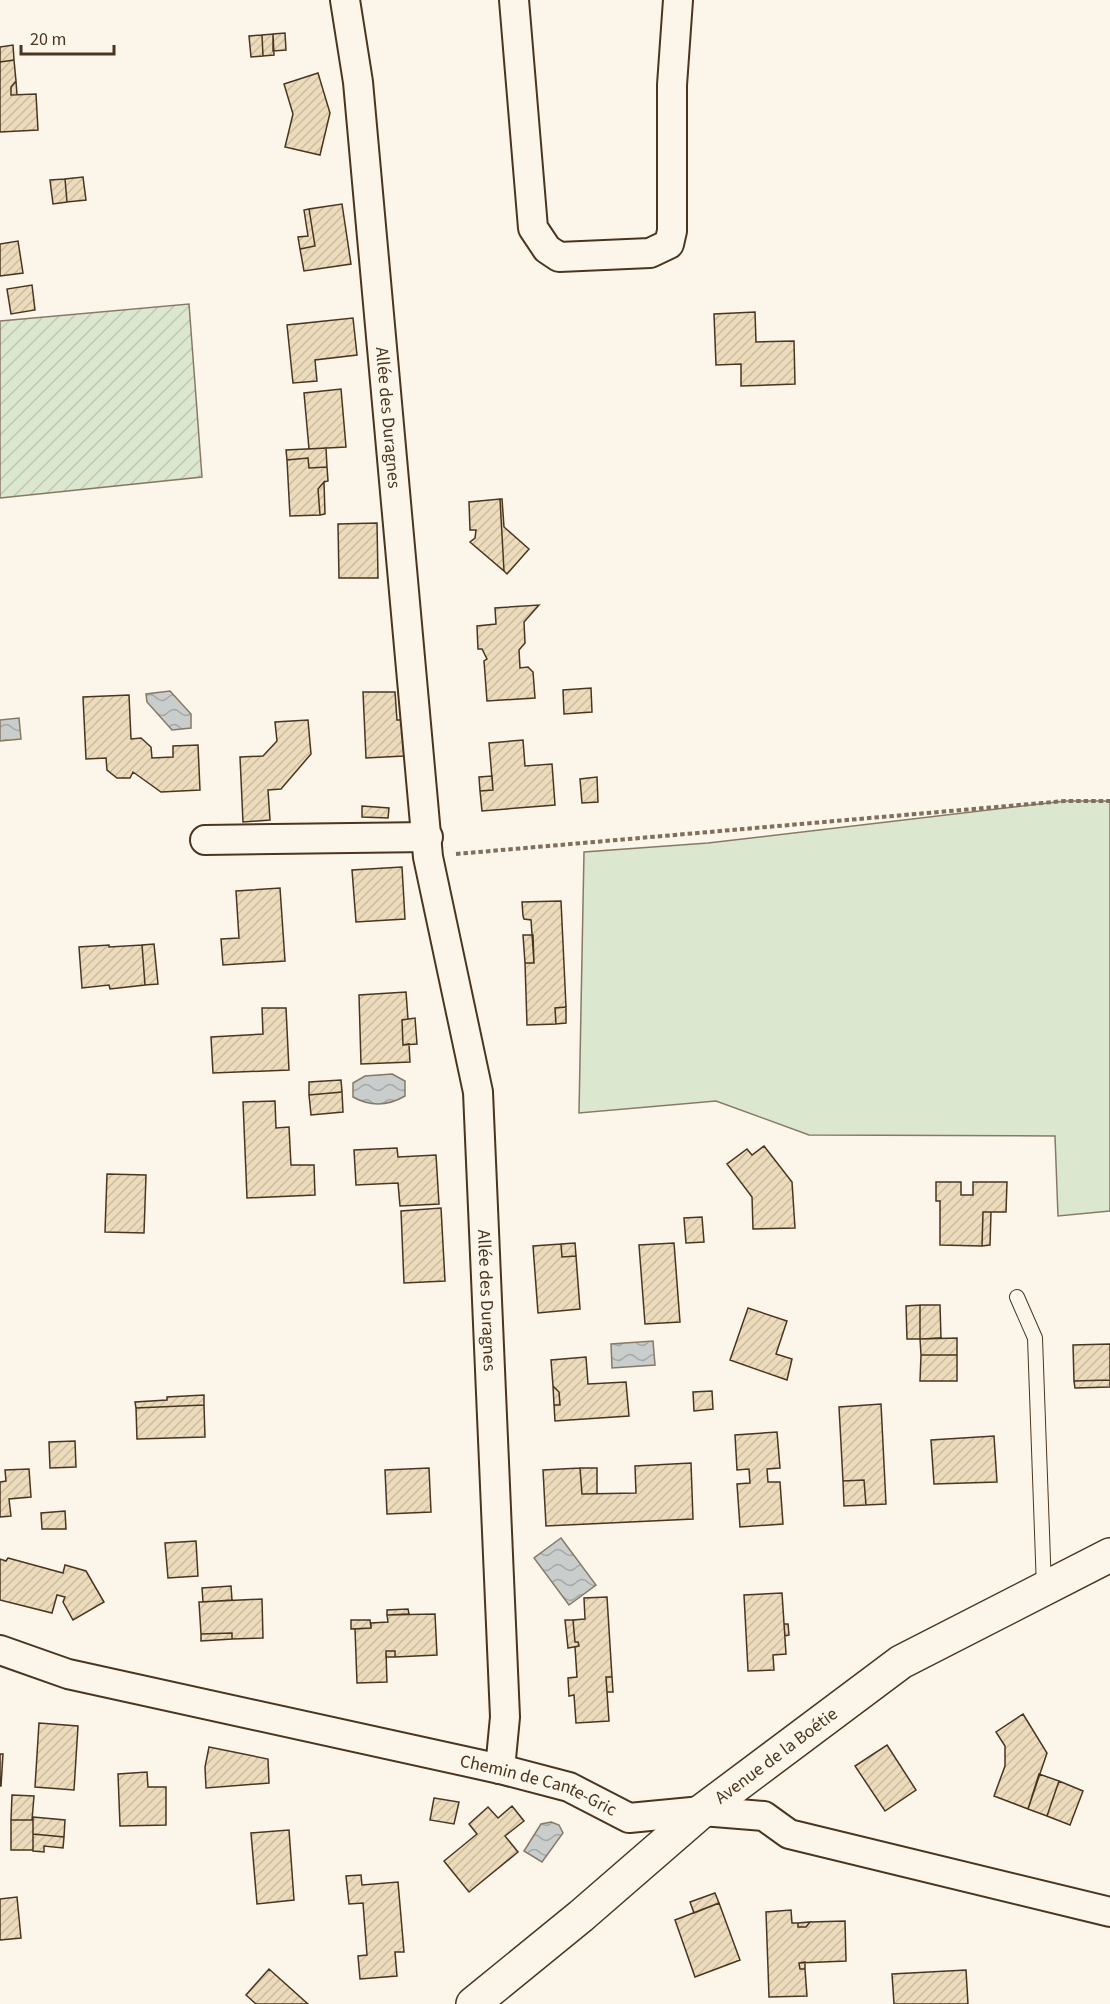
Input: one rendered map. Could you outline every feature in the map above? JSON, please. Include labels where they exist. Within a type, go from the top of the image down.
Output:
[{"type":"main road","name":"Avenue de la Boétie","points":[[473,2004],[581,1916],[702,1811],[901,1662],[1110,1555]]},
{"type":"street","name":"Allée des Duragnes","points":[[345,0],[358,82],[428,847],[477,1092],[505,1717],[500,1769]]},
{"type":"street","points":[[514,0],[533,228],[547,249],[559,257],[651,253],[669,244],[672,231],[672,85],[678,0]]},
{"type":"street","points":[[205,840],[428,847]]},
{"type":"street","name":"Chemin de Cante-Gric","points":[[0,1650],[68,1674],[500,1769],[569,1787],[629,1818],[702,1811],[764,1816],[789,1834],[1110,1912]]},
{"type":"lane","points":[[1017,1297],[1035,1338],[1044,1588]]},
{"type":"path","points":[[428,847],[1065,801],[1110,801]]},
{"type":"green space","points":[[189,304],[202,477],[0,498],[0,321]]},
{"type":"green space","points":[[1065,801],[1110,801],[1110,1211],[1058,1216],[1055,1136],[809,1135],[716,1101],[579,1113],[584,852],[708,843]]},
{"type":"water","points":[[170,691],[191,714],[191,728],[172,730],[147,702],[146,694]]},
{"type":"water","points":[[19,718],[21,739],[0,741],[0,720]]},
{"type":"water","points":[[392,1074],[405,1081],[405,1096],[392,1102],[379,1104],[353,1097],[353,1083],[365,1076]]},
{"type":"water","points":[[653,1341],[655,1365],[612,1368],[611,1344]]},
{"type":"water","points":[[561,1538],[596,1585],[569,1605],[534,1558]]},
{"type":"water","points":[[551,1822],[559,1825],[563,1833],[542,1862],[524,1851],[541,1824]]},
{"type":"building","points":[[285,33],[286,50],[273,51],[273,34]]},
{"type":"building","points":[[273,34],[274,55],[263,56],[262,35]]},
{"type":"building","points":[[262,35],[263,56],[251,57],[249,36]]},
{"type":"building","points":[[13,45],[14,60],[0,62],[0,47]]},
{"type":"building","points":[[14,60],[16,81],[11,87],[11,95],[36,94],[38,130],[0,132],[0,62]]},
{"type":"building","points":[[318,73],[330,113],[320,155],[285,147],[293,114],[284,84]]},
{"type":"building","points":[[16,81],[17,95],[11,95],[11,87]]},
{"type":"building","points":[[83,177],[86,200],[67,202],[65,179]]},
{"type":"building","points":[[65,179],[67,202],[53,204],[50,180]]},
{"type":"building","points":[[342,204],[351,264],[304,271],[300,249],[315,246],[309,209]]},
{"type":"building","points":[[309,209],[315,246],[300,249],[298,237],[308,236],[304,210]]},
{"type":"building","points":[[18,241],[23,273],[0,276],[0,244]]},
{"type":"building","points":[[32,285],[35,310],[11,314],[7,289]]},
{"type":"building","points":[[755,312],[756,342],[794,341],[795,384],[741,386],[741,364],[716,365],[714,314]]},
{"type":"building","points":[[353,318],[357,355],[315,360],[317,381],[293,383],[287,325]]},
{"type":"building","points":[[341,389],[346,447],[309,449],[304,393]]},
{"type":"building","points":[[326,448],[327,467],[309,468],[308,458],[287,460],[286,450]]},
{"type":"building","points":[[308,458],[309,468],[327,467],[328,481],[318,489],[320,515],[290,516],[287,460]]},
{"type":"building","points":[[324,482],[325,514],[320,515],[318,489]]},
{"type":"building","points":[[500,499],[504,571],[470,542],[475,538],[476,530],[470,530],[469,502]]},
{"type":"building","points":[[500,499],[502,499],[504,527],[529,549],[507,574],[504,571]]},
{"type":"building","points":[[377,523],[378,578],[339,578],[338,524]]},
{"type":"building","points":[[539,605],[524,622],[525,643],[519,650],[520,668],[528,667],[533,672],[535,698],[487,701],[484,661],[487,659],[482,649],[478,649],[477,626],[496,624],[495,608]]},
{"type":"building","points":[[591,688],[592,712],[564,714],[563,690]]},
{"type":"building","points":[[363,692],[395,692],[397,720],[403,720],[404,756],[366,758]]},
{"type":"building","points":[[129,695],[131,739],[141,738],[151,747],[152,758],[173,757],[173,746],[198,745],[200,790],[161,792],[133,772],[130,778],[117,778],[107,770],[106,758],[86,759],[83,697]]},
{"type":"building","points":[[308,720],[311,754],[281,789],[268,790],[270,820],[243,822],[240,757],[263,756],[277,741],[275,722]]},
{"type":"building","points":[[523,740],[525,766],[552,764],[555,805],[482,811],[480,791],[493,790],[489,743]]},
{"type":"building","points":[[492,776],[493,790],[480,791],[479,777]]},
{"type":"building","points":[[597,777],[598,802],[582,803],[580,779]]},
{"type":"building","points":[[362,806],[389,808],[388,818],[362,817]]},
{"type":"building","points":[[402,867],[405,919],[356,922],[352,870]]},
{"type":"building","points":[[280,888],[285,961],[223,965],[221,939],[239,938],[236,891]]},
{"type":"building","points":[[561,901],[566,1007],[555,1008],[556,1024],[527,1025],[525,963],[534,963],[531,920],[524,919],[522,902]]},
{"type":"building","points":[[523,935],[533,935],[534,963],[525,963]]},
{"type":"building","points":[[154,944],[158,984],[145,985],[142,945]]},
{"type":"building","points":[[109,945],[109,947],[142,945],[145,985],[110,989],[109,985],[82,988],[79,947]]},
{"type":"building","points":[[406,992],[408,1019],[402,1020],[403,1045],[409,1044],[410,1062],[361,1064],[359,995]]},
{"type":"building","points":[[566,1007],[566,1023],[556,1024],[555,1008]]},
{"type":"building","points":[[262,1008],[286,1008],[289,1070],[213,1073],[211,1037],[263,1034]]},
{"type":"building","points":[[415,1018],[417,1044],[403,1045],[402,1020]]},
{"type":"building","points":[[341,1080],[342,1092],[309,1095],[309,1082]]},
{"type":"building","points":[[342,1092],[343,1112],[311,1115],[309,1095]]},
{"type":"building","points":[[275,1101],[276,1128],[289,1127],[291,1165],[314,1165],[315,1195],[247,1198],[243,1102]]},
{"type":"building","points":[[764,1146],[792,1182],[795,1228],[753,1229],[752,1197],[727,1164],[747,1149],[752,1155]]},
{"type":"building","points":[[397,1148],[398,1157],[436,1155],[439,1204],[400,1206],[398,1183],[356,1185],[354,1150]]},
{"type":"building","points":[[107,1174],[146,1175],[144,1233],[105,1232]]},
{"type":"building","points":[[936,1182],[961,1182],[961,1195],[973,1195],[973,1182],[1007,1182],[1006,1212],[983,1212],[982,1246],[940,1245],[940,1201],[936,1201]]},
{"type":"building","points":[[441,1208],[445,1281],[404,1283],[401,1211]]},
{"type":"building","points":[[983,1212],[991,1212],[990,1245],[982,1246]]},
{"type":"building","points":[[702,1217],[704,1242],[686,1243],[684,1218]]},
{"type":"building","points":[[575,1243],[576,1256],[562,1257],[561,1244]]},
{"type":"building","points":[[674,1243],[680,1322],[645,1324],[639,1245]]},
{"type":"building","points":[[561,1244],[562,1257],[576,1256],[580,1309],[538,1313],[533,1246]]},
{"type":"building","points":[[920,1305],[940,1305],[941,1338],[920,1339]]},
{"type":"building","points":[[920,1305],[920,1339],[907,1339],[906,1306]]},
{"type":"building","points":[[748,1308],[787,1321],[776,1354],[792,1359],[787,1380],[730,1360]]},
{"type":"building","points":[[957,1338],[957,1355],[921,1355],[920,1339]]},
{"type":"building","points":[[1110,1344],[1110,1380],[1074,1381],[1073,1345]]},
{"type":"building","points":[[921,1355],[957,1355],[957,1381],[920,1381]]},
{"type":"building","points":[[586,1357],[588,1384],[626,1382],[629,1416],[555,1421],[554,1405],[560,1405],[559,1392],[553,1386],[551,1360]]},
{"type":"building","points":[[1110,1380],[1110,1387],[1075,1388],[1074,1381]]},
{"type":"building","points":[[553,1386],[559,1392],[560,1405],[554,1405]]},
{"type":"building","points":[[712,1391],[713,1409],[694,1411],[693,1392]]},
{"type":"building","points":[[204,1395],[204,1405],[136,1408],[135,1402],[167,1400],[167,1397]]},
{"type":"building","points":[[881,1404],[886,1504],[866,1505],[864,1480],[843,1481],[839,1407]]},
{"type":"building","points":[[204,1405],[205,1437],[137,1439],[136,1408]]},
{"type":"building","points":[[777,1432],[780,1468],[767,1469],[768,1482],[780,1482],[783,1524],[740,1527],[737,1484],[750,1483],[749,1469],[737,1470],[735,1435]]},
{"type":"building","points":[[994,1436],[997,1482],[934,1484],[931,1440]]},
{"type":"building","points":[[75,1441],[76,1467],[50,1468],[49,1442]]},
{"type":"building","points":[[691,1463],[693,1519],[546,1526],[543,1470],[580,1468],[582,1494],[636,1493],[635,1466]]},
{"type":"building","points":[[429,1468],[431,1512],[387,1514],[385,1470]]},
{"type":"building","points":[[580,1468],[597,1468],[597,1494],[582,1494]]},
{"type":"building","points":[[29,1469],[31,1497],[9,1499],[11,1516],[0,1517],[0,1482],[6,1481],[5,1470]]},
{"type":"building","points":[[864,1480],[866,1505],[844,1506],[843,1481]]},
{"type":"building","points":[[65,1511],[66,1529],[42,1529],[41,1513]]},
{"type":"building","points":[[196,1541],[198,1576],[168,1578],[165,1543]]},
{"type":"building","points":[[8,1558],[63,1573],[65,1565],[86,1571],[104,1602],[73,1620],[63,1602],[65,1597],[57,1595],[52,1613],[0,1600],[0,1559],[6,1561]]},
{"type":"building","points":[[231,1586],[232,1600],[203,1602],[202,1588]]},
{"type":"building","points":[[782,1593],[786,1654],[773,1655],[774,1670],[748,1671],[744,1595]]},
{"type":"building","points":[[607,1597],[612,1677],[606,1677],[609,1721],[576,1723],[574,1695],[569,1696],[568,1678],[577,1677],[575,1647],[579,1646],[578,1642],[575,1642],[573,1620],[585,1619],[584,1598]]},
{"type":"building","points":[[262,1599],[263,1638],[232,1639],[232,1633],[201,1634],[199,1602]]},
{"type":"building","points":[[408,1609],[409,1614],[387,1615],[387,1610]]},
{"type":"building","points":[[435,1614],[437,1655],[395,1657],[395,1651],[386,1651],[387,1682],[357,1683],[355,1629],[371,1628],[371,1623],[388,1622],[387,1615]]},
{"type":"building","points":[[351,1620],[370,1620],[371,1628],[351,1629]]},
{"type":"building","points":[[565,1620],[573,1620],[575,1642],[578,1642],[579,1646],[568,1648]]},
{"type":"building","points":[[784,1624],[788,1624],[789,1635],[785,1636]]},
{"type":"building","points":[[232,1633],[232,1639],[201,1641],[201,1634]]},
{"type":"building","points":[[386,1651],[395,1651],[395,1657],[386,1657]]},
{"type":"building","points":[[606,1677],[612,1677],[613,1692],[607,1692]]},
{"type":"building","points":[[1023,1714],[1047,1753],[1028,1809],[994,1796],[1005,1766],[1005,1746],[996,1732]]},
{"type":"building","points":[[39,1723],[78,1726],[74,1790],[35,1787]]},
{"type":"building","points":[[887,1745],[916,1790],[885,1811],[855,1766]]},
{"type":"building","points":[[209,1747],[268,1759],[269,1783],[206,1788],[205,1767]]},
{"type":"building","points":[[0,1754],[3,1754],[1,1786],[0,1786]]},
{"type":"building","points":[[147,1772],[148,1787],[166,1787],[166,1825],[120,1826],[118,1774]]},
{"type":"building","points":[[1039,1774],[1059,1781],[1047,1816],[1028,1809]]},
{"type":"building","points":[[1059,1781],[1083,1791],[1070,1825],[1047,1816]]},
{"type":"building","points":[[12,1795],[34,1796],[32,1820],[11,1820]]},
{"type":"building","points":[[434,1798],[459,1802],[454,1824],[430,1820]]},
{"type":"building","points":[[512,1806],[524,1821],[505,1836],[518,1852],[469,1892],[444,1861],[477,1834],[469,1824],[488,1807],[498,1818]]},
{"type":"building","points":[[33,1817],[65,1820],[64,1837],[33,1834]]},
{"type":"building","points":[[11,1820],[33,1820],[33,1850],[11,1850]]},
{"type":"building","points":[[289,1830],[294,1900],[257,1904],[251,1833]]},
{"type":"building","points":[[33,1834],[64,1837],[63,1848],[44,1846],[44,1852],[33,1851]]},
{"type":"building","points":[[361,1875],[362,1885],[398,1882],[404,1952],[395,1952],[397,1976],[360,1979],[358,1956],[367,1955],[363,1903],[349,1904],[346,1876]]},
{"type":"building","points":[[715,1893],[719,1903],[694,1913],[690,1902]]},
{"type":"building","points":[[17,1897],[21,1938],[0,1940],[0,1899]]},
{"type":"building","points":[[719,1903],[740,1960],[695,1977],[675,1920]]},
{"type":"building","points":[[791,1910],[792,1923],[798,1923],[798,1927],[806,1927],[810,1922],[845,1921],[846,1961],[799,1963],[800,1969],[805,1969],[807,1996],[769,1997],[766,1912]]},
{"type":"building","points":[[810,1922],[806,1927],[798,1927],[798,1923]]},
{"type":"building","points":[[805,1962],[805,1969],[800,1969],[799,1963]]},
{"type":"building","points":[[269,1969],[308,2004],[256,2004],[246,1995]]},
{"type":"building","points":[[966,1970],[968,2004],[894,2004],[892,1974]]}]
